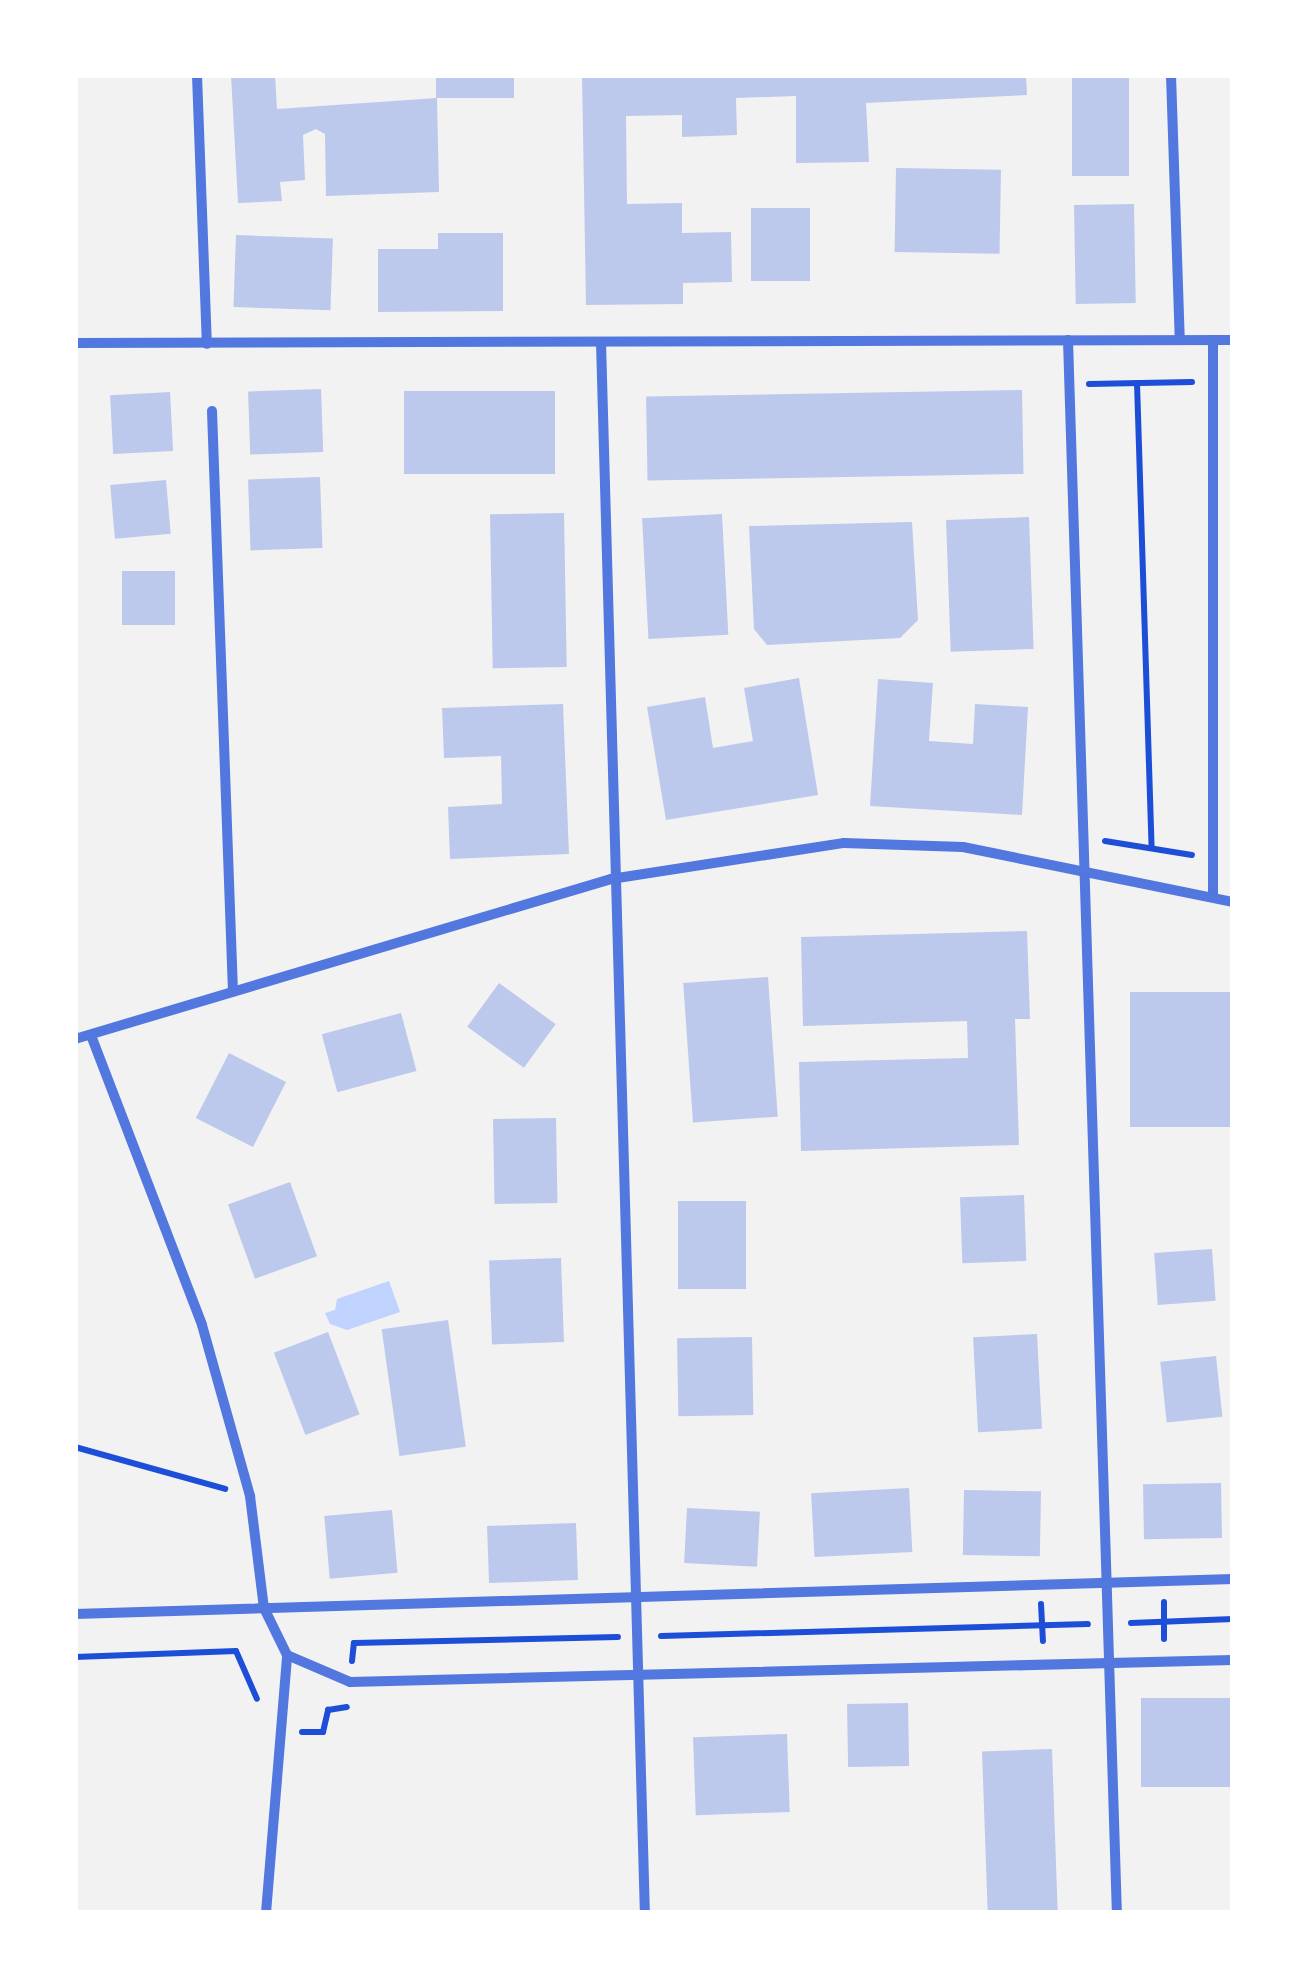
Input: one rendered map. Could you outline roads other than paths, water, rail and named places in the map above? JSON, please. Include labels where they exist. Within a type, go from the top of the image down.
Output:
[{"type":"street","points":[[197,75],[206,344]]},
{"type":"street","points":[[1171,75],[1180,340]]},
{"type":"street","points":[[1068,340],[1117,1913]]},
{"type":"street","points":[[1213,340],[1213,897]]},
{"type":"street","points":[[75,344],[1233,340]]},
{"type":"street","points":[[601,342],[611,879],[645,1913]]},
{"type":"street","points":[[212,410],[233,992]]},
{"type":"street","points":[[75,1038],[92,1038],[611,879],[844,843],[963,847],[1233,902]]},
{"type":"street","points":[[92,1038],[202,1325],[250,1496],[264,1608],[287,1655],[266,1913]]},
{"type":"street","points":[[75,1614],[1233,1579]]},
{"type":"street","points":[[287,1655],[350,1682],[1233,1660]]},
{"type":"water","points":[[389,1281],[400,1312],[347,1330],[330,1324],[325,1313],[335,1310],[337,1299]]}]
